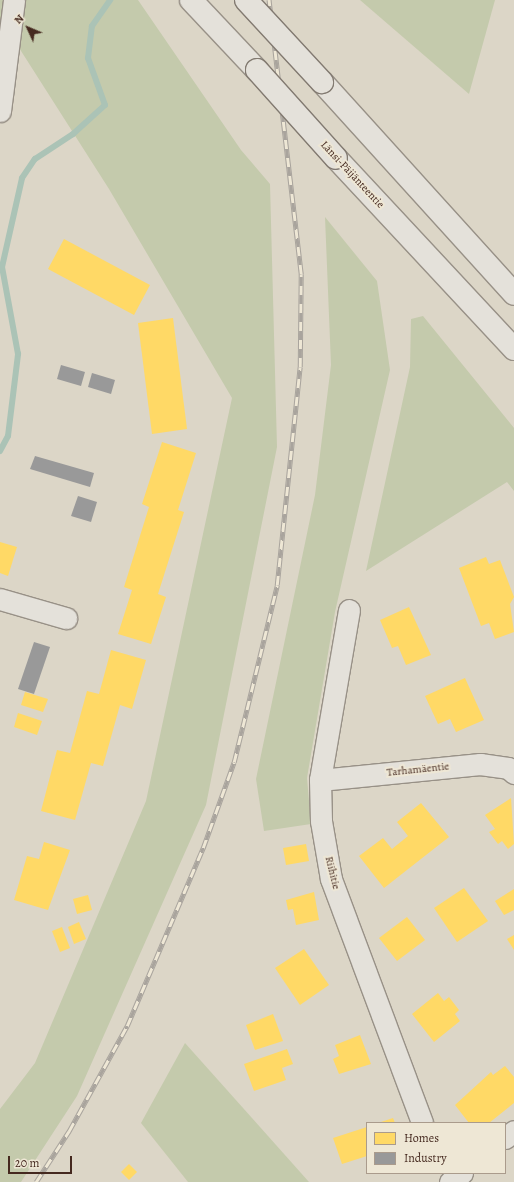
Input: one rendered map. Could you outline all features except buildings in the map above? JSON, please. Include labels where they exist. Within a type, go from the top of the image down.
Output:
[{"type":"main road","name":"Länsi-Päijänteentie","points":[[192,0],[336,158],[514,349]]},
{"type":"main road","points":[[246,0],[514,294]]},
{"type":"street","points":[[0,111],[14,0]]},
{"type":"street","points":[[0,599],[66,618]]},
{"type":"street","name":"Riihitie","points":[[349,610],[320,780],[321,821],[331,879],[422,1122]]},
{"type":"street","name":"Tarhamäentie","points":[[320,780],[480,764],[508,768],[514,773]]},
{"type":"street","points":[[506,1137],[514,1131]]},
{"type":"street","points":[[450,1182],[461,1174]]},
{"type":"green space","points":[[0,0],[138,0],[241,150],[270,184],[277,447],[206,805],[77,1096],[21,1182],[0,1182],[0,1109],[35,1063],[146,801],[232,398],[109,189],[0,18]]},
{"type":"green space","points":[[360,0],[495,0],[469,94]]},
{"type":"green space","points":[[325,217],[377,281],[390,370],[335,612],[307,778],[311,824],[264,831],[256,779],[315,495],[331,365]]},
{"type":"green space","points":[[423,316],[514,428],[514,491],[507,482],[366,571],[410,367],[411,319]]},
{"type":"green space","points":[[185,1043],[309,1182],[188,1182],[141,1123]]},
{"type":"waterway","points":[[0,451],[8,436],[18,354],[2,267],[22,178],[35,159],[73,134],[105,105],[88,58],[92,26],[110,0]]},
{"type":"railway","points":[[36,1182],[69,1131],[127,1026],[203,848],[234,762],[277,585],[300,367],[301,274],[269,0]]}]
